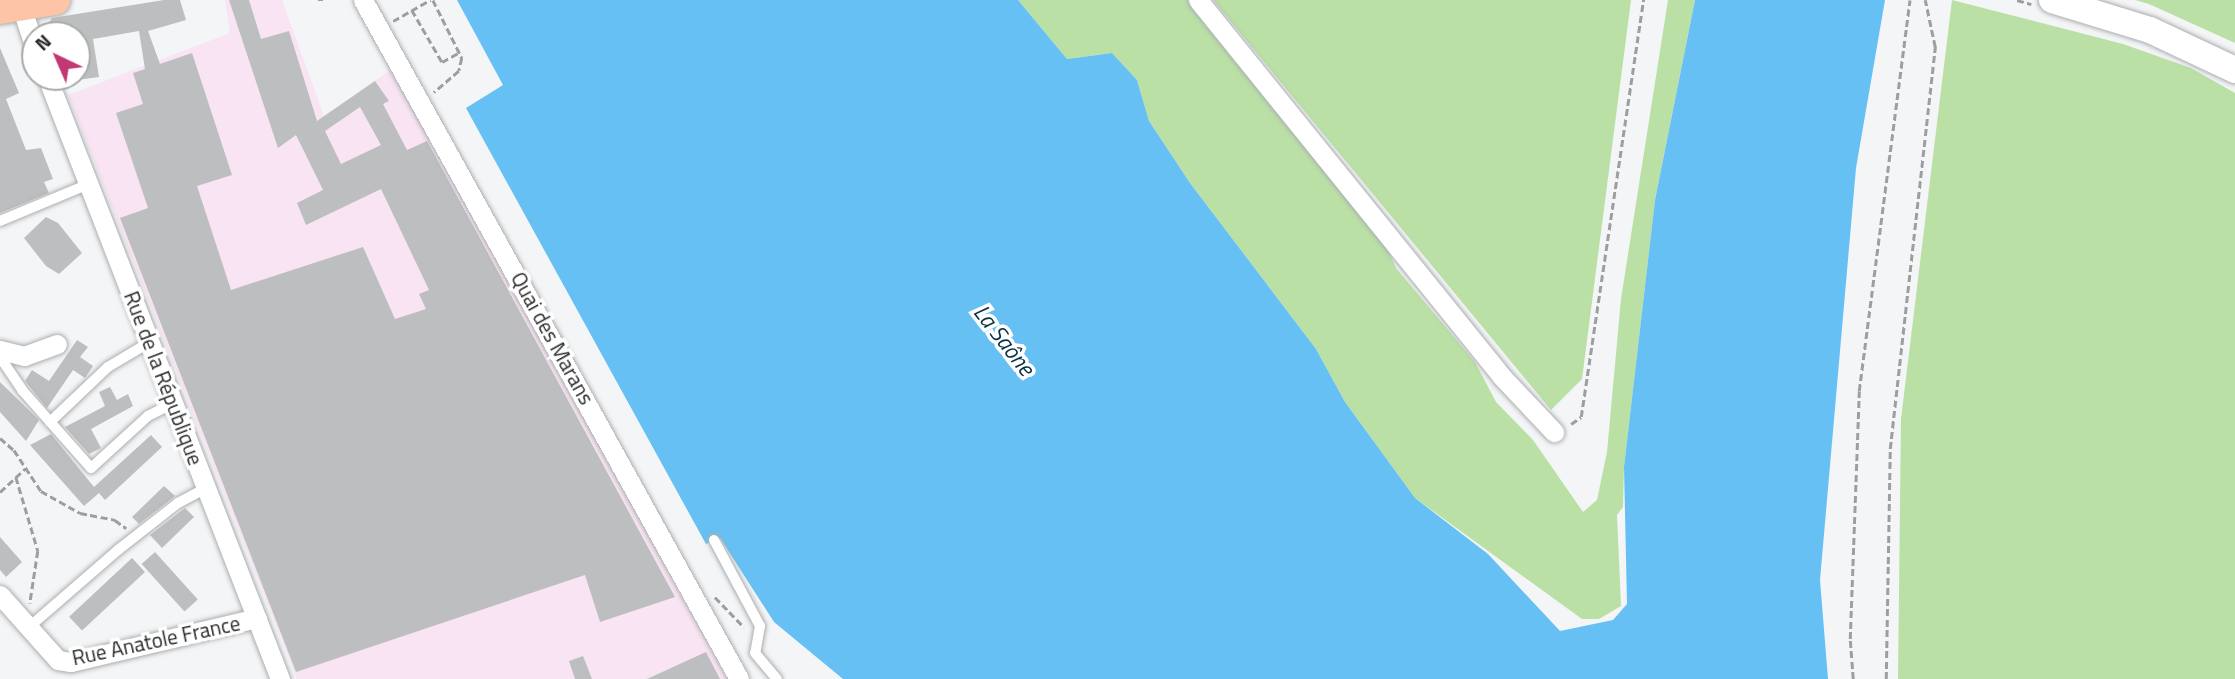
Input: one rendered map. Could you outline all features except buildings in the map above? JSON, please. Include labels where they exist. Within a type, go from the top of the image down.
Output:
[{"type":"main road","points":[[13,5],[55,0]]},
{"type":"main road","points":[[2052,0],[2150,30],[2235,70]]},
{"type":"street","name":"Quai des Marans","points":[[363,0],[739,679]]},
{"type":"street","points":[[1198,0],[1502,377],[1553,432]]},
{"type":"street","points":[[13,5],[21,21]]},
{"type":"street","name":"Rue de la République","points":[[52,91],[280,679]]},
{"type":"street","points":[[0,350],[24,356],[57,344]]},
{"type":"street","name":"Rue Anatole France","points":[[0,595],[58,660],[71,662],[257,618]]},
{"type":"lane","points":[[0,221],[89,184]]},
{"type":"lane","points":[[50,422],[108,367],[151,342]]},
{"type":"lane","points":[[0,358],[50,422],[91,468],[148,416],[174,403]]},
{"type":"lane","points":[[25,625],[178,503],[207,488]]},
{"type":"lane","points":[[714,540],[760,626],[755,653],[777,679]]},
{"type":"path","points":[[380,29],[431,0],[460,52],[459,71],[429,96]]},
{"type":"path","points":[[1553,432],[1581,417],[1643,0]]},
{"type":"path","points":[[1853,679],[1850,639],[1859,391],[1910,0]]},
{"type":"path","points":[[1886,679],[1890,449],[1935,47],[1925,0]]},
{"type":"path","points":[[412,10],[442,62],[460,52]]},
{"type":"path","points":[[0,438],[14,450],[41,491],[80,513],[115,520],[137,537]]},
{"type":"path","points":[[0,492],[24,469]]},
{"type":"path","points":[[16,477],[38,551],[25,625]]},
{"type":"shaded area","points":[[225,0],[282,0],[324,116],[392,69],[727,679],[297,679],[68,95],[78,91],[91,91],[91,86],[230,33]]},
{"type":"green space","points":[[1018,0],[1188,0],[1382,237],[1396,268],[1475,362],[1496,402],[1533,440],[1583,512],[1597,500],[1607,452],[1621,299],[1668,0],[1695,0],[1655,200],[1624,467],[1623,507],[1617,515],[1621,606],[1599,619],[1582,619],[1415,498],[1345,402],[1316,349],[1190,183],[1149,121],[1137,80],[1112,53],[1067,59]]},
{"type":"green space","points":[[1213,0],[1631,0],[1582,379],[1551,410]]},
{"type":"green space","points":[[1952,0],[2123,44],[2191,68],[2235,93],[2235,679],[1898,679],[1901,419]]},
{"type":"green space","points":[[2135,0],[2235,0],[2235,43],[2149,4]]},
{"type":"water","name":"La Saône","points":[[457,0],[1018,0],[1067,59],[1112,53],[1137,80],[1149,121],[1190,183],[1316,349],[1345,402],[1415,498],[1488,554],[1560,631],[1613,620],[1627,604],[1624,467],[1655,200],[1695,0],[1885,0],[1856,168],[1820,580],[1828,679],[843,679],[774,622],[720,538],[706,544],[466,108],[503,85]]}]
